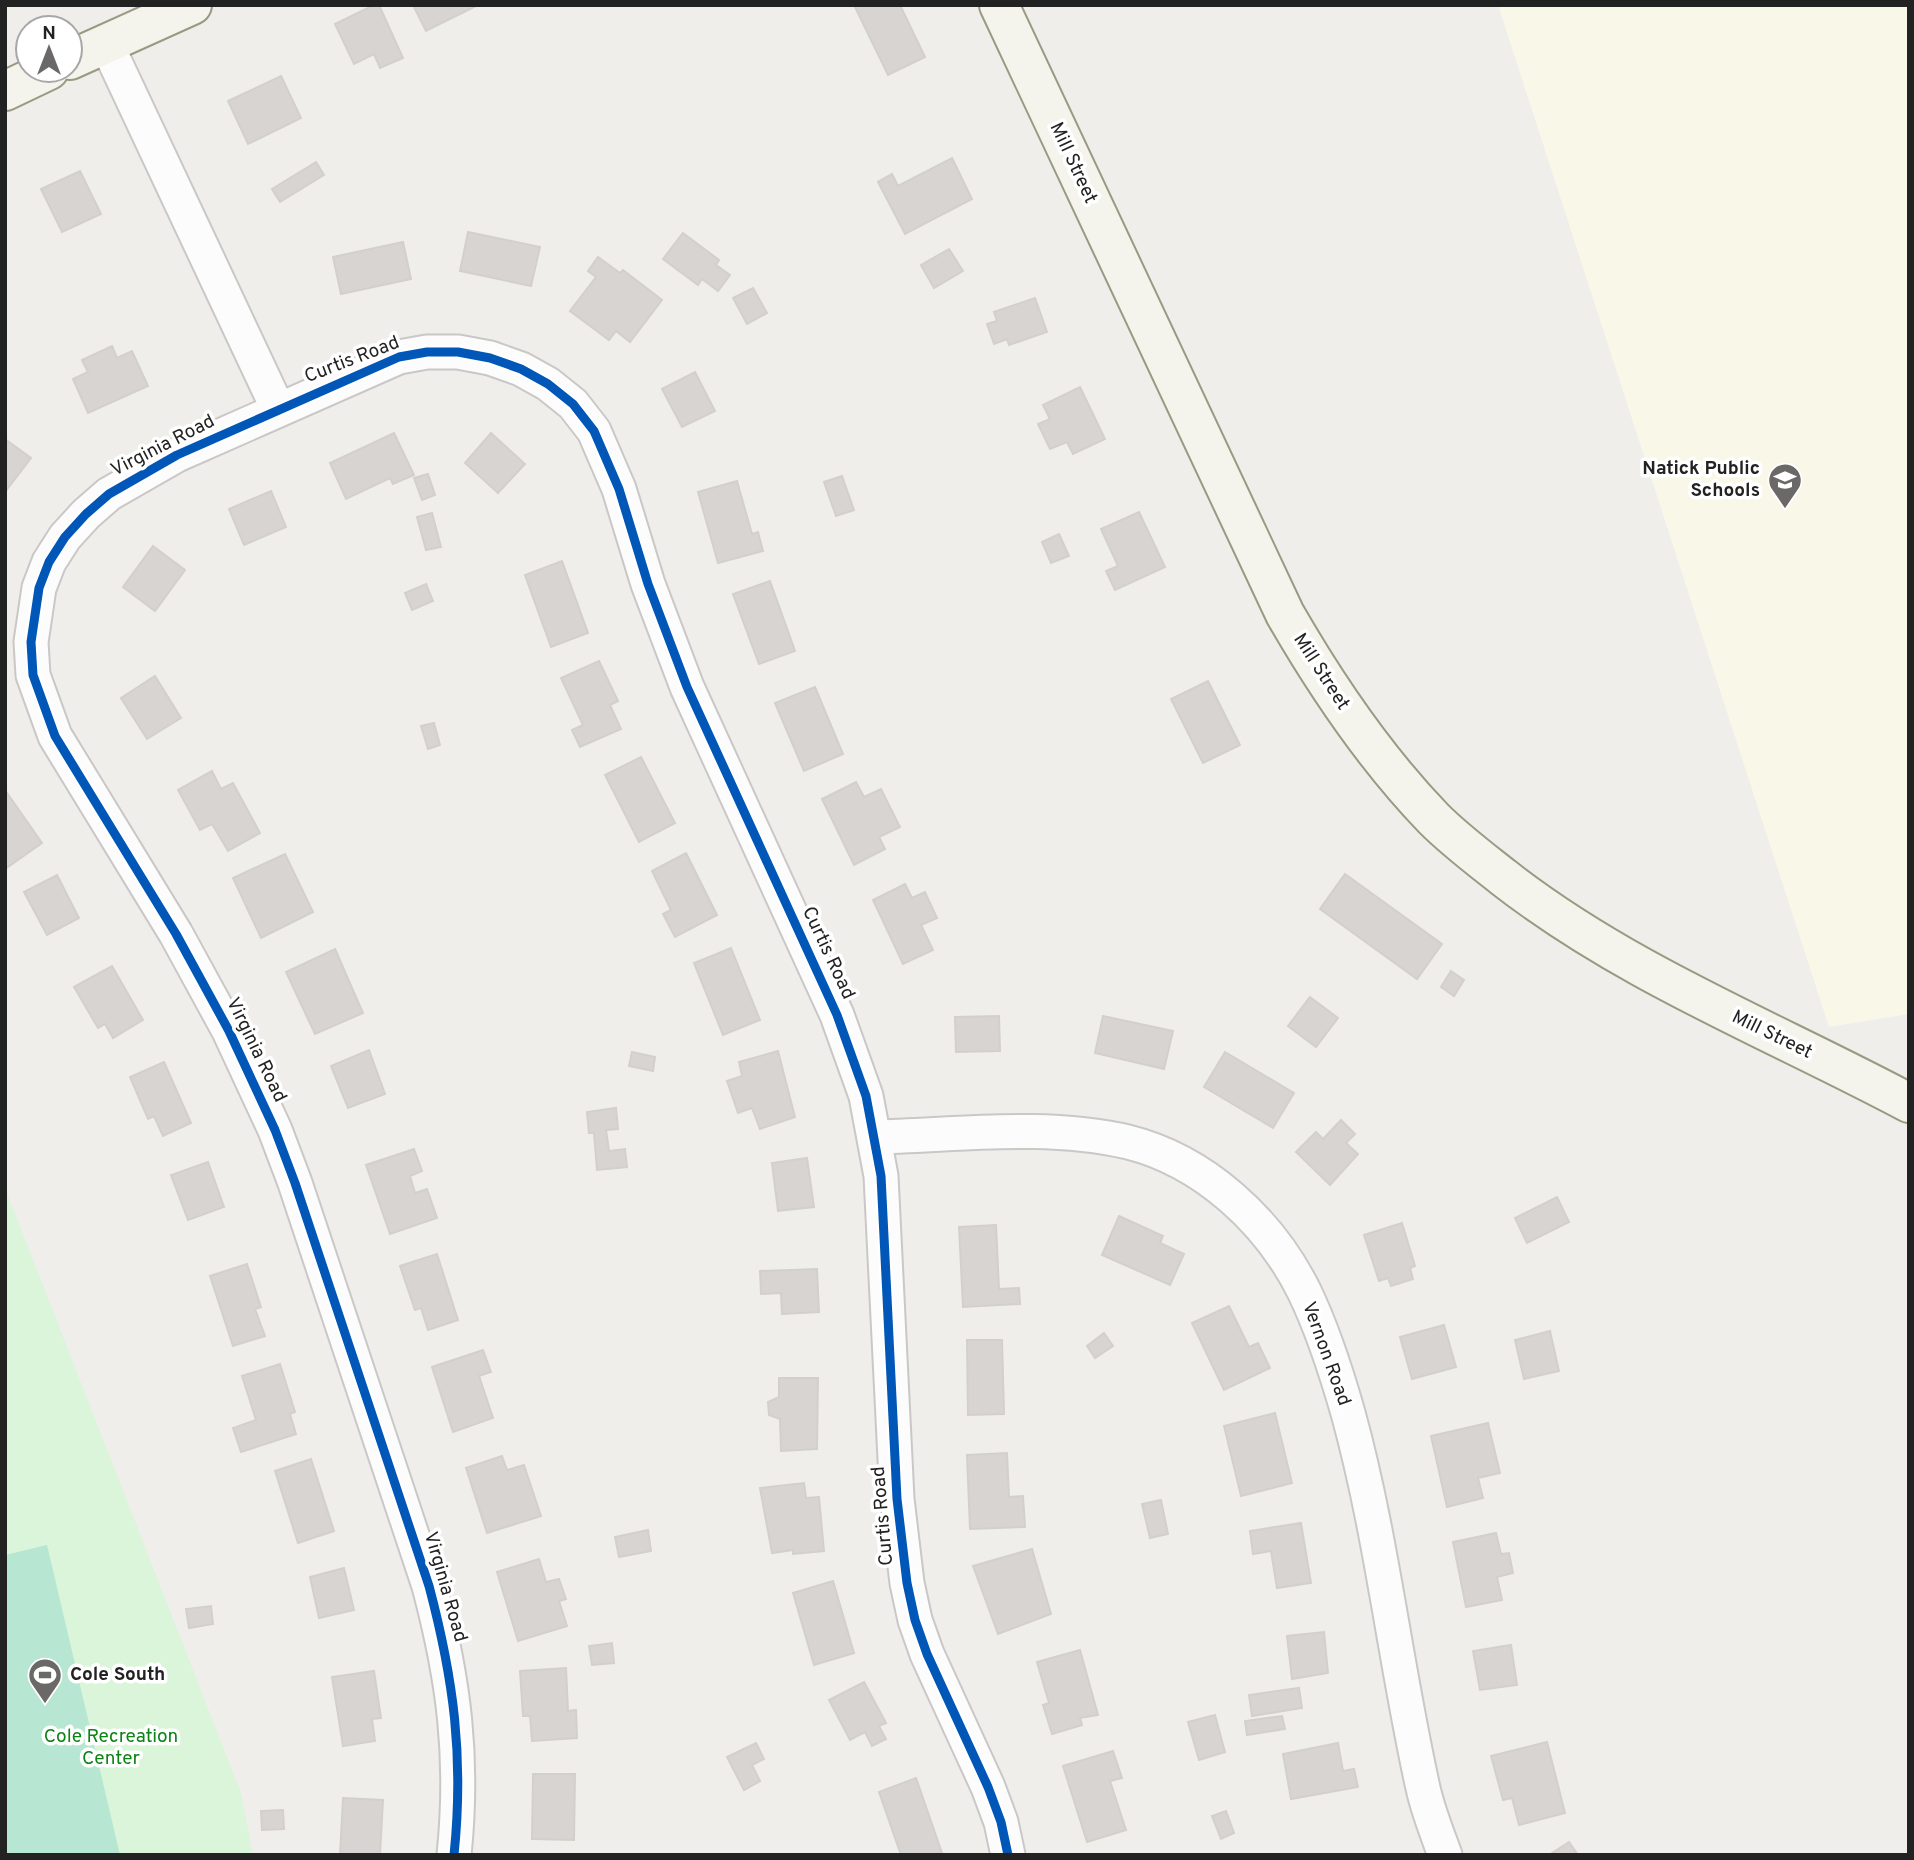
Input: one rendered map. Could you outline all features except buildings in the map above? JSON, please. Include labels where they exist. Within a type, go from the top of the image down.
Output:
[{"type":"street","points":[[84,53],[192,5]]},
{"type":"street","name":"Mill Street","points":[[999,5],[1285,614],[1316,669],[1366,739],[1435,820],[1473,853],[1560,919],[1673,985],[1909,1103]]},
{"type":"street","points":[[106,43],[278,409]]},
{"type":"street","name":"Curtis Road","points":[[278,409],[399,357],[427,352],[458,352],[490,358],[521,369],[548,384],[573,404],[594,431],[606,454],[687,687],[837,1015],[866,1096],[881,1177],[885,1224],[897,1499],[906,1583],[927,1654],[988,1787],[1001,1822],[1008,1855]]},
{"type":"street","name":"Virginia Road","points":[[278,409],[140,475],[109,494],[86,514],[65,537],[49,562],[40,588],[31,642],[33,675],[55,736],[176,934],[229,1031],[253,1079],[295,1183],[443,1638],[452,1685],[459,1769],[454,1855]]},
{"type":"street","name":"Vernon Road","points":[[875,1137],[1053,1132],[1093,1135],[1130,1143],[1168,1156],[1201,1174],[1260,1224],[1303,1289],[1322,1331],[1338,1378],[1376,1529],[1423,1792],[1445,1855]]},
{"type":"shaded area","name":"Natick Public Schools","points":[[1498,5],[1909,5],[1909,1014],[1829,1027]]},
{"type":"green space","name":"Cole Recreation Center","points":[[5,1188],[241,1793],[253,1855],[5,1855]]},
{"type":"green space","name":"Cole South","points":[[47,1545],[120,1855],[5,1855],[5,1555]]},
{"type":"cycle path","points":[[454,1855],[458,1785],[455,1719],[438,1621],[429,1586],[295,1183],[275,1130],[229,1031],[176,934],[55,736],[33,675],[31,642],[39,588],[49,562],[65,537],[109,494],[177,455],[399,357],[427,352],[458,352],[490,358],[521,369],[548,384],[573,404],[594,431],[619,489],[648,584],[687,687],[837,1015],[866,1096],[881,1176],[897,1499],[907,1583],[915,1620],[927,1654],[988,1787],[1001,1822],[1008,1855]]},
{"type":"place","name":"Natick Public Schools","points":[[1785,510]]},
{"type":"place","name":"Cole South","points":[[45,1705]]}]
